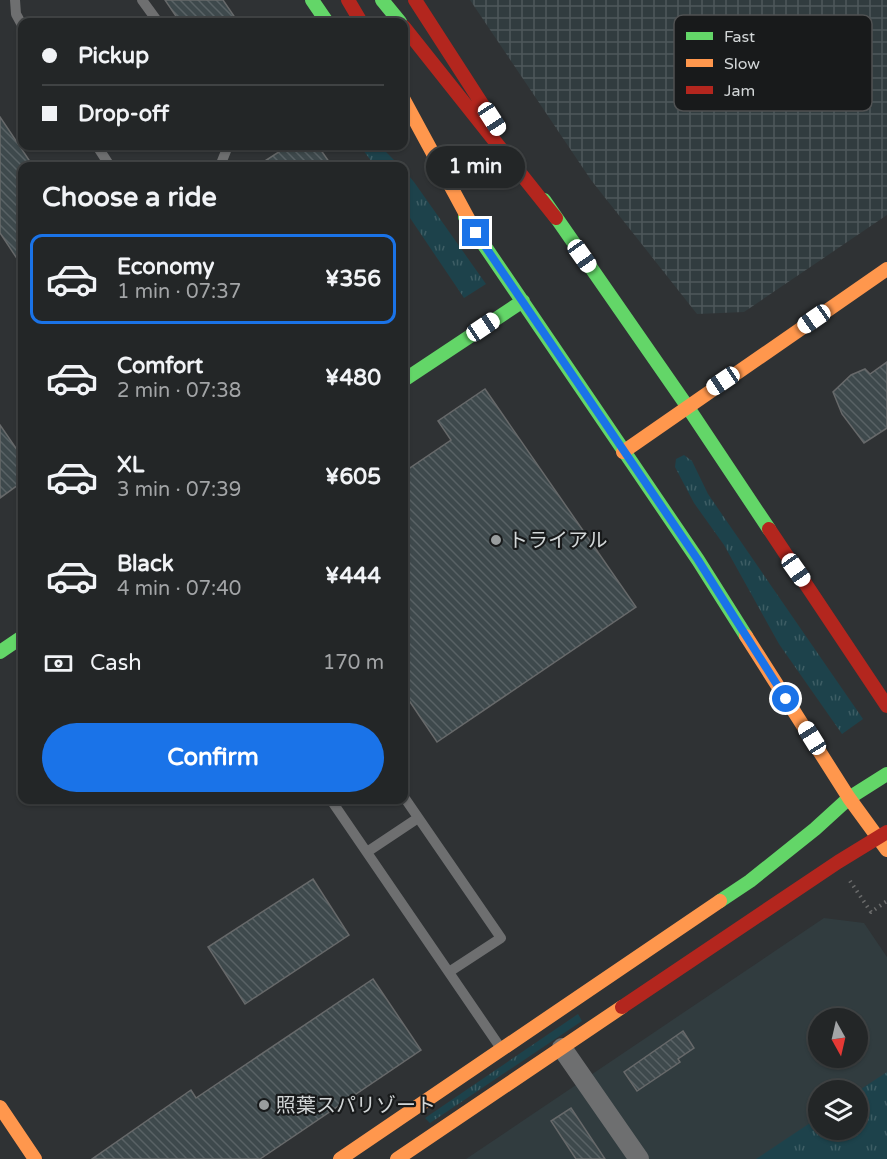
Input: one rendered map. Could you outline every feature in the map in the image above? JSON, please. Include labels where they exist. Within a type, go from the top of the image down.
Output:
[{"type":"main road","points":[[312,0],[324,18]]},
{"type":"main road","points":[[382,0],[397,18]]},
{"type":"main road","points":[[415,0],[556,218],[687,406],[887,706]]},
{"type":"main road","points":[[349,1],[359,18]]},
{"type":"main road","points":[[408,32],[556,218]]},
{"type":"main road","points":[[408,107],[476,233]]},
{"type":"main road","points":[[410,140],[523,301],[698,560],[849,798],[882,835],[887,850]]},
{"type":"main road","points":[[623,452],[887,269]]},
{"type":"main road","points":[[408,377],[523,301]]},
{"type":"main road","points":[[0,652],[18,639]]},
{"type":"main road","points":[[340,1159],[750,881],[815,829],[849,798],[887,774]]},
{"type":"main road","points":[[397,1159],[882,835]]},
{"type":"main road","points":[[0,1107],[35,1159]]},
{"type":"street","points":[[562,1048],[639,1159]]},
{"type":"lane","points":[[15,0],[18,18]]},
{"type":"lane","points":[[142,0],[155,18]]},
{"type":"lane","points":[[408,803],[501,938],[449,972]]},
{"type":"lane","points":[[334,804],[501,1050]]},
{"type":"lane","points":[[367,852],[418,818]]},
{"type":"path","points":[[872,912],[887,901]]},
{"type":"shaded area","points":[[470,0],[887,0],[887,215],[744,312],[697,314],[591,180]]},
{"type":"shaded area","points":[[824,918],[864,923],[887,957],[887,1159],[466,1159]]},
{"type":"green space","points":[[363,150],[384,150],[396,162],[372,162]]},
{"type":"green space","points":[[408,175],[486,284],[464,298],[408,215]]},
{"type":"green space","points":[[684,455],[692,461],[708,494],[863,719],[842,734],[779,644],[724,545],[694,503],[675,467],[676,459]]},
{"type":"green space","points":[[578,1014],[582,1021],[430,1123],[425,1118]]},
{"type":"green space","points":[[887,1072],[887,1159],[756,1159],[808,1124],[808,1140],[868,1140],[868,1084]]},
{"type":"building","points":[[165,0],[223,0],[235,18],[177,18]]},
{"type":"building","points":[[0,117],[18,144],[18,150],[22,150],[30,162],[18,162],[18,260],[0,233]]},
{"type":"building","points":[[282,150],[321,150],[329,162],[263,162]]},
{"type":"building","points":[[887,362],[887,428],[864,443],[842,414],[833,392],[851,375],[865,369],[870,374]]},
{"type":"building","name":"トライアル","points":[[485,389],[636,607],[437,742],[408,699],[408,469],[451,440],[438,421]]},
{"type":"building","points":[[0,425],[18,451],[18,485],[0,498]]},
{"type":"building","points":[[313,879],[349,935],[245,1004],[208,947]]},
{"type":"building","name":"照葉スパリゾート","points":[[373,979],[421,1050],[260,1159],[92,1159],[191,1090],[196,1098]]},
{"type":"building","points":[[683,1031],[694,1048],[678,1059],[680,1062],[637,1091],[624,1072]]},
{"type":"building","points":[[571,1108],[605,1159],[576,1159],[551,1121]]},
{"type":"traffic: fast","points":[[312,0],[324,18]]},
{"type":"traffic: fast","points":[[382,0],[397,18]]},
{"type":"traffic: fast","points":[[544,200],[769,529]]},
{"type":"traffic: fast","points":[[465,217],[698,560],[746,636]]},
{"type":"traffic: fast","points":[[408,377],[523,301]]},
{"type":"traffic: fast","points":[[0,652],[18,640]]},
{"type":"traffic: fast","points":[[720,901],[750,881],[815,829],[849,798],[887,774]]},
{"type":"traffic: slow","points":[[408,107],[476,233]]},
{"type":"traffic: slow","points":[[623,452],[887,269]]},
{"type":"traffic: slow","points":[[746,636],[849,798],[887,850]]},
{"type":"traffic: slow","points":[[340,1159],[720,901]]},
{"type":"traffic: slow","points":[[397,1159],[622,1007]]},
{"type":"traffic: slow","points":[[0,1107],[35,1159]]},
{"type":"traffic: jam","points":[[348,0],[359,18]]},
{"type":"traffic: jam","points":[[415,0],[484,107]]},
{"type":"traffic: jam","points":[[408,32],[556,218]]},
{"type":"traffic: jam","points":[[769,529],[887,706]]},
{"type":"traffic: jam","points":[[622,1007],[838,862],[887,832]]},
{"type":"place","name":"トライアル","points":[[496,540]]},
{"type":"place","name":"照葉スパリゾート","points":[[264,1105]]},
{"type":"route","points":[[476,233],[698,560],[786,699]]}]
